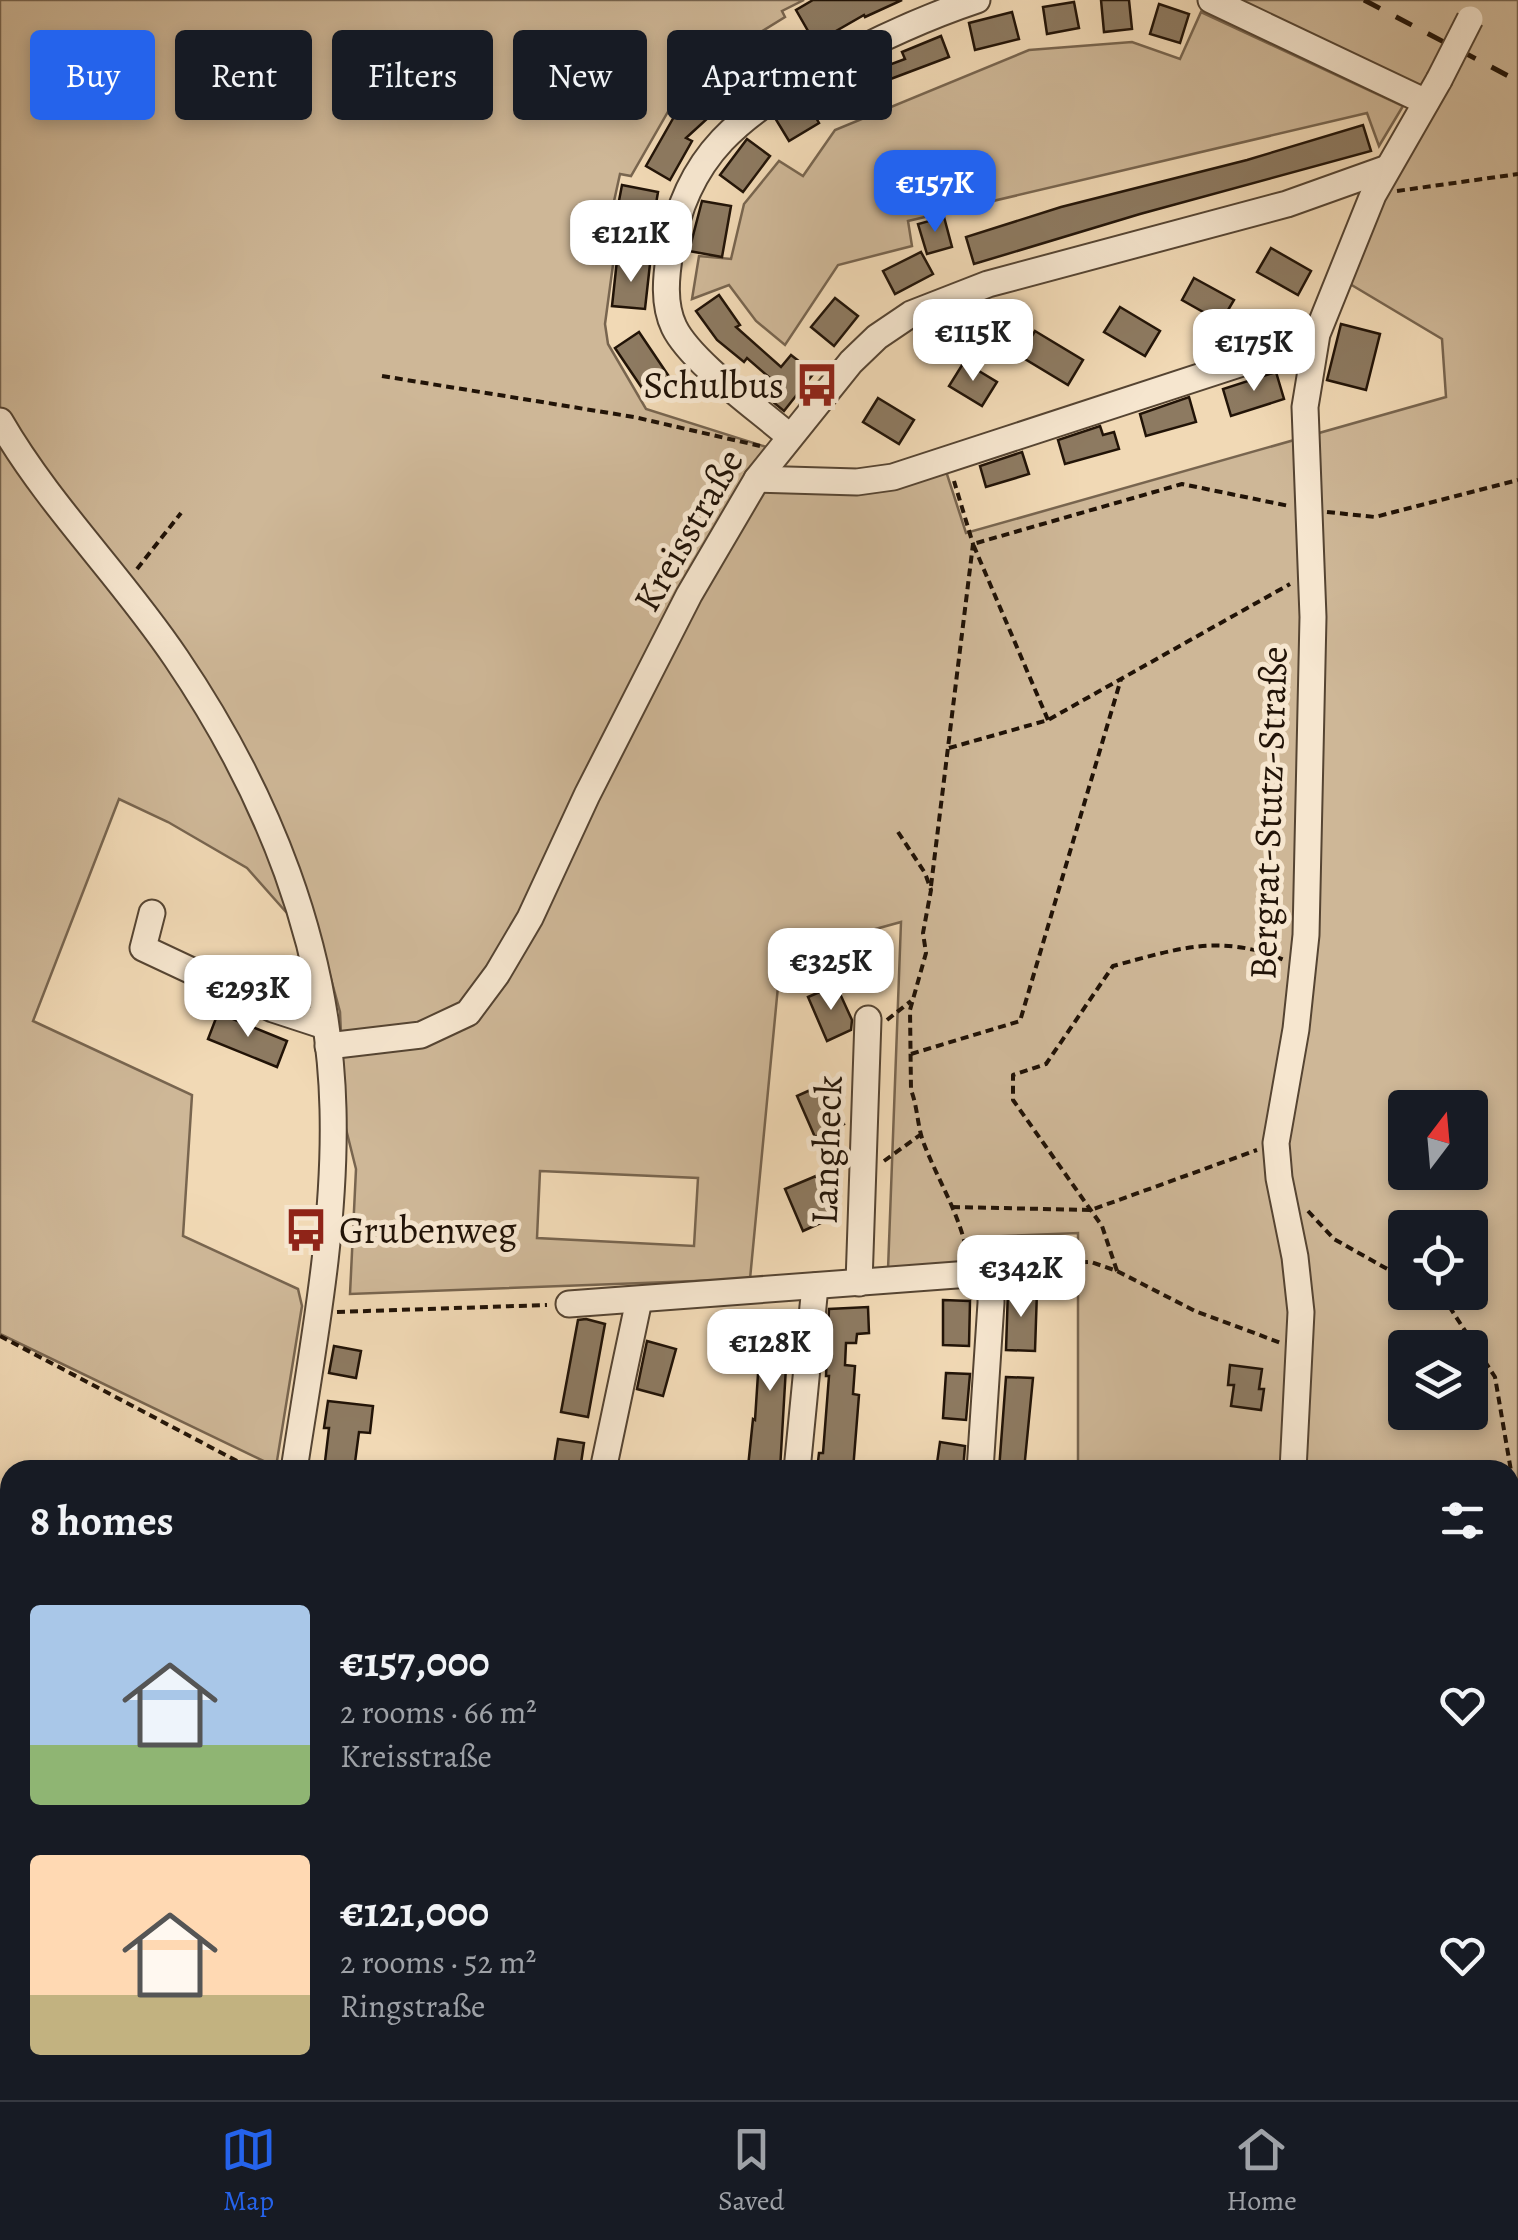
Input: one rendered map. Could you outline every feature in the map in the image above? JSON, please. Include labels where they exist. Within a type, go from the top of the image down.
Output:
[{"type":"street","points":[[784,443],[694,353],[672,325],[668,264],[672,235],[689,186],[721,138],[770,98],[882,36],[976,0]]},
{"type":"street","points":[[1211,0],[1432,91]]},
{"type":"street","points":[[1385,169],[1470,18]]},
{"type":"street","name":"Kreisstraße","points":[[327,1036],[421,1035],[468,1013],[530,918],[587,795],[690,595],[757,479],[852,362],[877,338],[911,314],[988,284],[1287,204],[1385,169]]},
{"type":"street","name":"Bergrat-Stutz-Straße","points":[[1293,1460],[1301,1312],[1276,1143],[1296,1029],[1306,935],[1312,572],[1305,407],[1313,350],[1323,317],[1385,169]]},
{"type":"street","points":[[757,479],[876,481],[1288,348],[1313,350]]},
{"type":"street","points":[[0,420],[24,463],[174,656],[223,733],[259,800],[288,870],[310,946],[327,1036],[333,1110],[330,1196],[295,1460]]},
{"type":"street","points":[[152,913],[143,948],[327,1036]]},
{"type":"street","name":"Langheck","points":[[859,1283],[868,1019]]},
{"type":"street","points":[[569,1304],[978,1276],[991,1288],[981,1460]]},
{"type":"street","points":[[799,1460],[815,1286]]},
{"type":"street","points":[[605,1460],[639,1300]]},
{"type":"path","points":[[1373,194],[1518,174]]},
{"type":"path","points":[[382,376],[784,443]]},
{"type":"path","points":[[947,460],[973,544],[1048,720]]},
{"type":"path","points":[[973,544],[1182,484],[1309,511],[1375,517],[1518,480]]},
{"type":"path","points":[[122,588],[182,513]]},
{"type":"path","points":[[973,544],[923,932],[926,953],[910,1010],[909,1078],[920,1135],[978,1276],[997,1265],[1090,1262],[1117,1270],[1195,1311],[1299,1349]]},
{"type":"path","points":[[948,748],[1048,720],[1312,572]]},
{"type":"path","points":[[912,1054],[1020,1021],[1121,679]]},
{"type":"path","points":[[898,832],[925,873],[931,890]]},
{"type":"path","points":[[1117,1270],[1102,1226],[1013,1100],[1013,1076],[1046,1064],[1113,966],[1190,946],[1254,948],[1302,968]]},
{"type":"path","points":[[864,1175],[920,1135]]},
{"type":"path","points":[[950,1207],[1091,1210],[1276,1143]]},
{"type":"path","points":[[1279,1178],[1334,1239],[1388,1269]]},
{"type":"path","points":[[317,1313],[569,1304]]},
{"type":"path","points":[[1452,1310],[1495,1377],[1509,1460]]},
{"type":"path","points":[[0,1336],[235,1460]]},
{"type":"shaded area","points":[[0,0],[804,0],[782,11],[785,17],[764,30],[667,30],[667,113],[631,176],[620,174],[607,233],[617,235],[605,324],[608,344],[646,409],[782,452],[759,485],[945,468],[966,533],[1446,397],[1442,339],[1350,284],[1388,188],[1441,96],[1235,0],[1518,0],[1518,1460],[1078,1460],[1078,1233],[982,1237],[981,1264],[888,1270],[901,922],[781,955],[750,1279],[350,1294],[356,1169],[345,1125],[340,1012],[312,909],[286,912],[247,868],[168,822],[119,799],[33,1021],[192,1095],[183,1236],[298,1289],[302,1306],[277,1460],[261,1460],[0,1334]],"holes":[[[540,1171],[698,1178],[694,1246],[537,1238]]]},
{"type":"shaded area","points":[[1201,12],[1403,106],[1379,146],[1367,113],[908,221],[912,246],[838,265],[785,345],[756,321],[729,285],[692,299],[699,256],[731,259],[744,204],[779,161],[803,176],[835,130],[859,120],[892,120],[892,106],[1029,50],[1132,42],[1180,59]]},
{"type":"building","points":[[813,0],[902,0],[838,30],[808,30],[796,10]]},
{"type":"building","points":[[1101,0],[1129,0],[1132,29],[1104,32]]},
{"type":"building","points":[[1074,2],[1079,28],[1047,34],[1043,7]]},
{"type":"building","points":[[1159,4],[1189,14],[1180,43],[1150,34]]},
{"type":"building","points":[[1012,12],[1019,39],[975,50],[969,23]]},
{"type":"building","points":[[941,36],[949,57],[892,78],[892,64],[905,59],[902,52]]},
{"type":"building","points":[[672,120],[706,120],[686,138],[692,141],[670,180],[646,166]]},
{"type":"building","points":[[776,120],[817,120],[819,123],[789,141]]},
{"type":"building","points":[[1363,125],[1371,151],[974,264],[966,237],[1061,207],[1247,160]]},
{"type":"building","points":[[747,139],[770,156],[743,192],[720,175]]},
{"type":"building","points":[[622,185],[658,192],[651,234],[614,227]]},
{"type":"building","points":[[702,201],[731,206],[722,257],[689,251]]},
{"type":"building","points":[[944,217],[952,247],[927,254],[918,224]]},
{"type":"building","points":[[1271,248],[1311,271],[1298,295],[1257,272]]},
{"type":"building","points":[[921,252],[933,274],[895,294],[883,271]]},
{"type":"building","points":[[617,260],[650,264],[645,309],[612,306]]},
{"type":"building","points":[[1194,278],[1234,300],[1221,322],[1182,300]]},
{"type":"building","points":[[719,295],[740,325],[736,327],[781,367],[791,355],[814,373],[784,411],[761,392],[771,379],[717,340],[696,311]]},
{"type":"building","points":[[835,298],[858,316],[834,346],[811,327]]},
{"type":"building","points":[[1120,307],[1160,331],[1145,356],[1104,332]]},
{"type":"building","points":[[1341,324],[1380,334],[1366,390],[1327,380]]},
{"type":"building","points":[[1035,331],[1083,360],[1068,385],[1020,356]]},
{"type":"building","points":[[639,332],[670,378],[646,394],[615,348]]},
{"type":"building","points":[[964,362],[997,382],[982,406],[949,386]]},
{"type":"building","points":[[1276,372],[1284,399],[1231,416],[1223,389]]},
{"type":"building","points":[[1189,397],[1196,422],[1146,436],[1140,414]]},
{"type":"building","points":[[878,398],[914,420],[899,444],[863,422]]},
{"type":"building","points":[[1100,426],[1103,435],[1114,432],[1119,449],[1065,464],[1058,440]]},
{"type":"building","points":[[1022,452],[1029,474],[986,487],[980,466]]},
{"type":"building","points":[[836,985],[852,1020],[851,1030],[827,1041],[808,997]]},
{"type":"building","points":[[218,1013],[287,1041],[277,1067],[208,1039]]},
{"type":"building","points":[[826,1083],[844,1124],[815,1137],[797,1096]]},
{"type":"building","points":[[816,1176],[834,1217],[803,1231],[785,1189]]},
{"type":"building","points":[[1008,1290],[1037,1291],[1035,1351],[1006,1350]]},
{"type":"building","points":[[943,1300],[970,1301],[969,1346],[943,1345]]},
{"type":"building","points":[[868,1307],[869,1333],[857,1334],[856,1343],[846,1343],[845,1365],[855,1366],[853,1394],[859,1395],[854,1460],[818,1460],[819,1453],[823,1453],[829,1376],[829,1309]]},
{"type":"building","points":[[762,1313],[789,1315],[781,1460],[749,1460]]},
{"type":"building","points":[[578,1320],[605,1324],[588,1417],[561,1412]]},
{"type":"building","points":[[647,1341],[676,1349],[663,1396],[637,1389]]},
{"type":"building","points":[[334,1346],[361,1351],[356,1378],[329,1373]]},
{"type":"building","points":[[1230,1365],[1262,1369],[1261,1410],[1231,1406],[1234,1385],[1228,1385]]},
{"type":"building","points":[[946,1373],[970,1374],[966,1420],[943,1418]]},
{"type":"building","points":[[1006,1377],[1033,1378],[1025,1460],[1000,1460]]},
{"type":"building","points":[[328,1401],[373,1406],[370,1433],[359,1432],[355,1460],[325,1460],[329,1428],[324,1428]]},
{"type":"building","points":[[558,1439],[584,1443],[581,1460],[555,1460]]},
{"type":"building","points":[[940,1442],[965,1446],[964,1460],[937,1460]]},
{"type":"railway","points":[[1364,0],[1518,81]]},
{"type":"place","name":"Schulbus","points":[[817,385]]},
{"type":"place","name":"Grubenweg","points":[[306,1230]]}]
